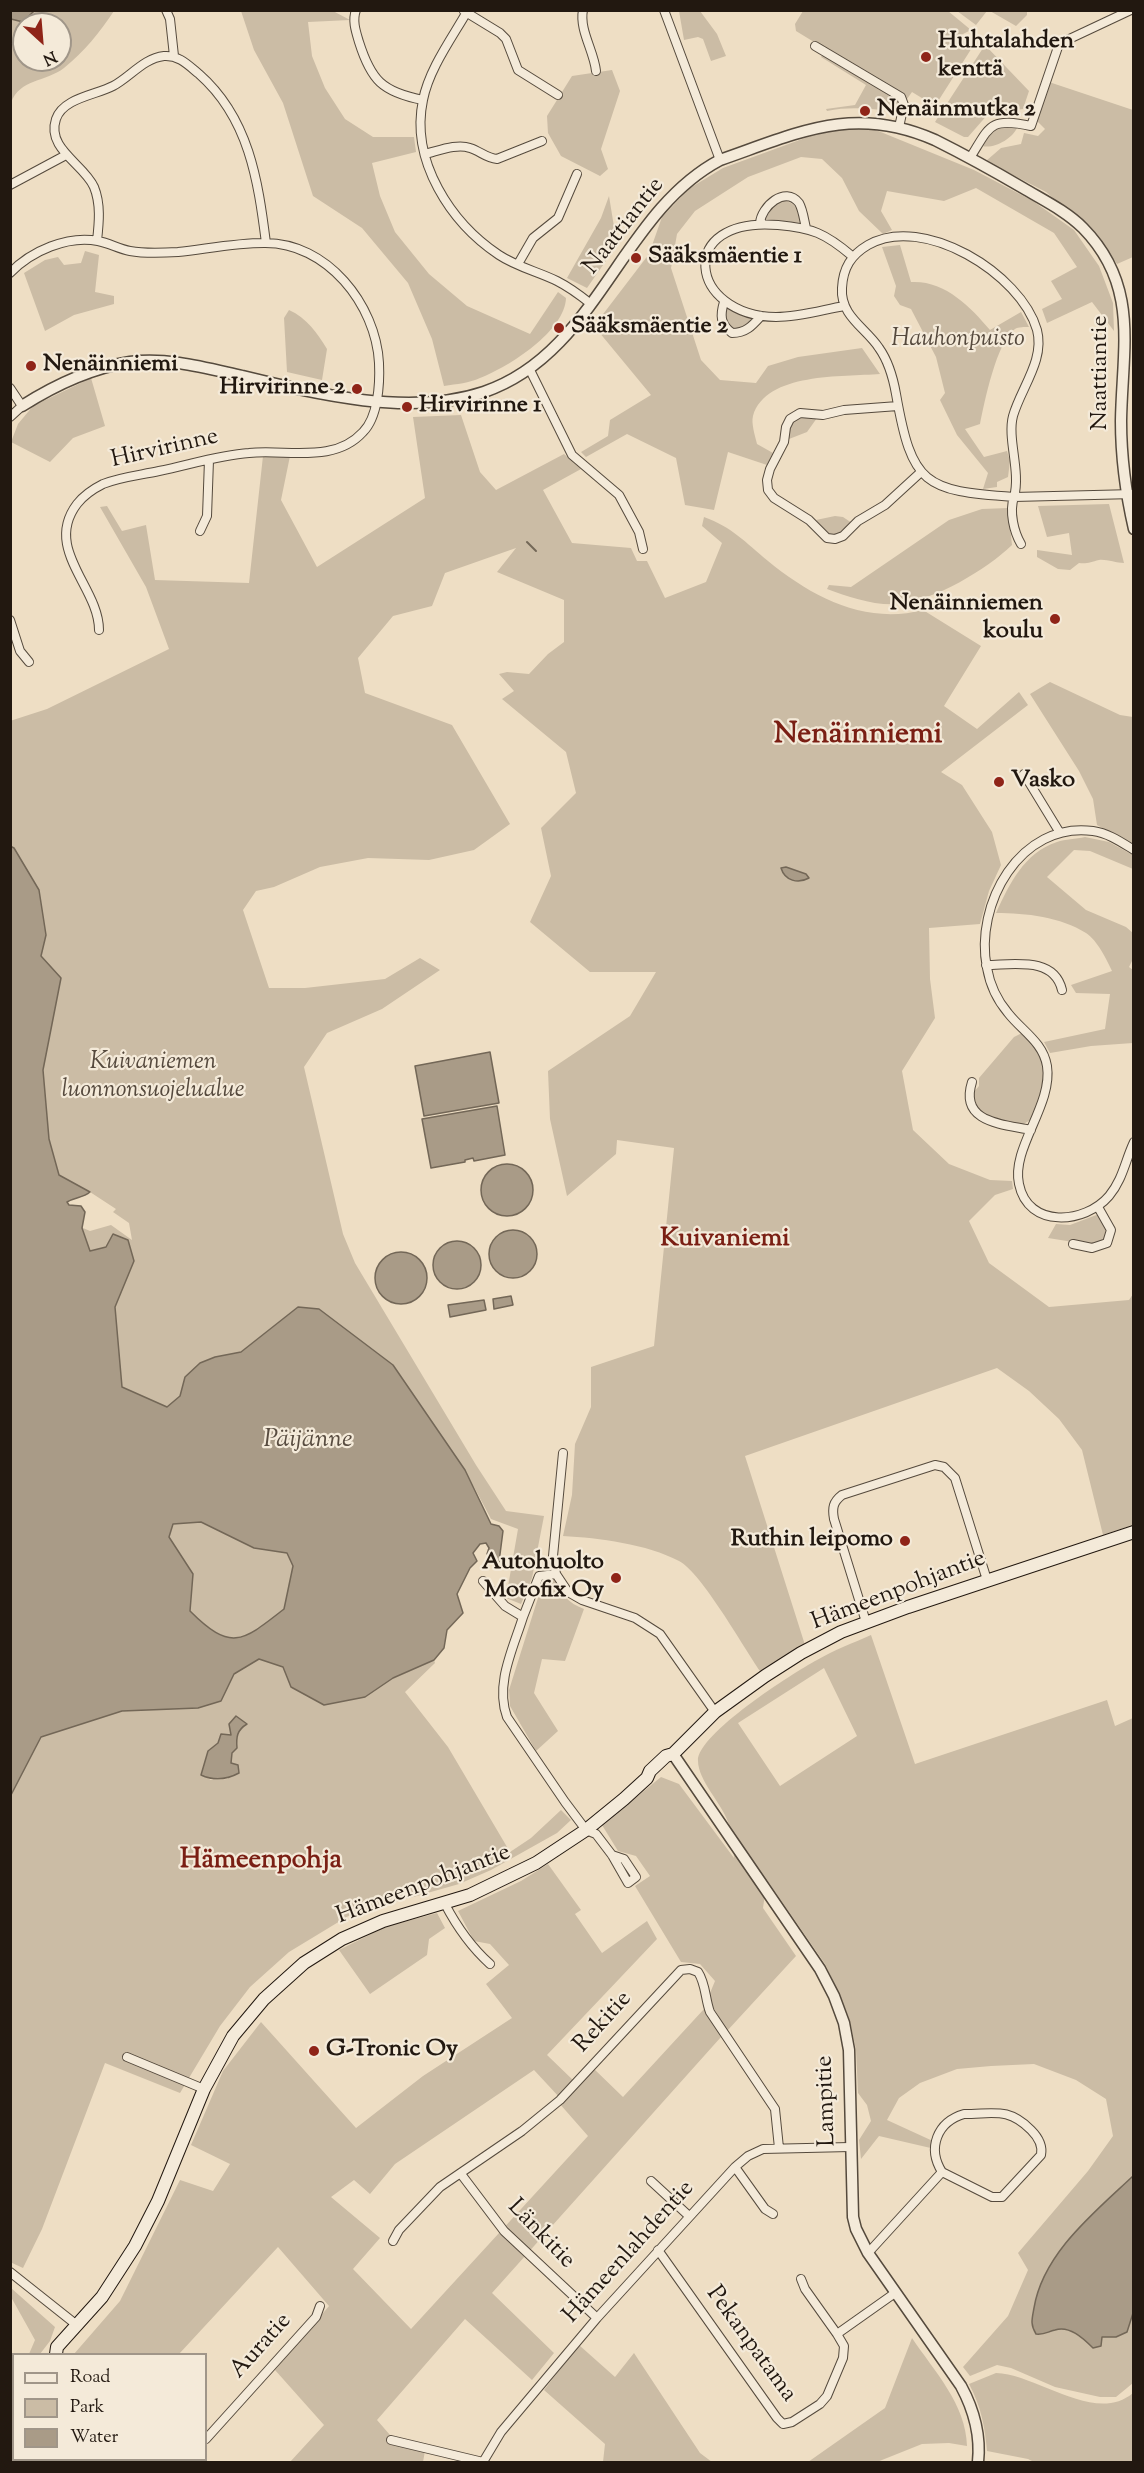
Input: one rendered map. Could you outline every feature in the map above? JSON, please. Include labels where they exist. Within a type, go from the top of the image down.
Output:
[{"type":"main road","name":"Hämeenpohjantie","points":[[60,2353],[75,2336],[77,2327],[102,2297],[135,2246],[158,2201],[204,2089],[223,2053],[246,2019],[264,1999],[304,1963],[342,1939],[365,1928],[445,1904],[515,1875],[586,1830],[647,1778],[661,1770],[671,1760],[673,1754],[715,1712],[789,1660],[866,1622],[1134,1532]]},
{"type":"street","points":[[166,10],[170,19],[174,56]]},
{"type":"street","points":[[356,10],[355,29],[371,74],[394,92],[423,100]]},
{"type":"street","points":[[583,10],[582,17],[596,71]]},
{"type":"street","points":[[664,10],[720,160]]},
{"type":"street","points":[[970,158],[985,131],[993,125],[1004,122],[1034,127],[1059,47],[1065,41],[1131,10]]},
{"type":"street","points":[[558,95],[518,70],[506,39],[466,11],[434,70],[423,100],[422,126],[425,154],[438,189],[456,216],[483,243],[501,256],[559,282],[591,304]]},
{"type":"street","points":[[815,46],[901,97],[904,105],[899,127]]},
{"type":"street","points":[[10,273],[26,260],[54,246],[75,241],[97,241],[99,204],[94,187],[86,173],[66,155],[55,129],[56,118],[62,108],[114,85],[150,60],[161,56],[174,56],[184,61],[203,78],[241,129],[255,168],[266,243]]},
{"type":"street","name":"Naattiantie","points":[[10,417],[42,393],[87,373],[130,362],[167,361],[209,368],[338,397],[376,401],[455,399],[496,387],[529,368],[558,344],[591,304],[672,195],[693,177],[720,160],[807,130],[844,122],[864,122],[899,127],[935,140],[970,158],[1053,205],[1082,227],[1099,246],[1111,268],[1124,307],[1126,330],[1121,422],[1134,529]]},
{"type":"street","points":[[425,154],[468,147],[497,159],[542,141]]},
{"type":"street","points":[[10,185],[66,155]]},
{"type":"street","points":[[518,264],[533,238],[558,218],[577,174]]},
{"type":"street","points":[[760,223],[760,218],[770,203],[781,197],[792,198],[798,203],[806,228]]},
{"type":"street","points":[[844,306],[788,316],[761,316],[724,302],[715,292],[706,275],[706,262],[709,249],[717,237],[727,230],[760,223],[806,228],[833,239],[852,256]]},
{"type":"street","points":[[1022,544],[1014,533],[1012,503],[1014,497],[1016,455],[1012,436],[1012,419],[1037,357],[1039,343],[1032,318],[1023,303],[992,271],[959,250],[924,239],[890,236],[876,240],[852,256],[844,274],[841,291],[844,306],[885,357],[892,374],[906,446],[921,472],[944,488],[962,493],[1014,497],[1130,494]]},
{"type":"street","name":"Hirvirinne","points":[[97,241],[130,251],[154,254],[266,243],[290,247],[316,258],[340,275],[358,297],[371,321],[378,349],[379,370],[372,417],[365,430],[338,450],[319,453],[250,452],[105,483],[86,495],[75,506],[66,535],[68,550],[99,616],[99,630]]},
{"type":"street","points":[[724,302],[721,314],[723,322],[732,333],[741,333],[749,329],[761,316]]},
{"type":"street","points":[[529,368],[572,455],[620,495],[639,532],[643,549]]},
{"type":"street","points":[[10,388],[22,406]]},
{"type":"street","points":[[898,406],[844,410],[822,415],[800,413],[790,419],[786,427],[784,442],[770,469],[767,480],[768,490],[774,498],[809,520],[827,538],[835,539],[843,536],[858,521],[885,505],[921,472]]},
{"type":"street","points":[[200,531],[207,516],[209,460]]},
{"type":"street","points":[[10,620],[20,651],[29,662]]},
{"type":"street","points":[[1024,774],[1060,832]]},
{"type":"street","points":[[1134,850],[1106,834],[1093,831],[1060,832],[1039,842],[1019,857],[1006,872],[996,893],[986,932],[986,965],[989,981],[997,998],[1008,1013],[1038,1043],[1046,1057],[1047,1088],[1018,1167],[1018,1184],[1029,1204],[1040,1213],[1064,1219],[1098,1207],[1117,1186],[1134,1142]]},
{"type":"street","points":[[986,965],[1045,967],[1056,975],[1062,990]]},
{"type":"street","points":[[972,1083],[968,1095],[969,1101],[978,1116],[988,1121],[1031,1130]]},
{"type":"street","points":[[1073,1244],[1092,1248],[1107,1243],[1111,1230],[1098,1207]]},
{"type":"street","points":[[563,1453],[553,1556],[556,1574],[568,1592],[582,1600],[635,1618],[660,1634],[715,1712]]},
{"type":"street","points":[[866,1622],[832,1509],[835,1500],[843,1495],[935,1466],[944,1467],[955,1478],[987,1580]]},
{"type":"street","points":[[556,1574],[540,1576],[523,1617],[504,1678],[503,1705],[507,1718],[586,1830],[596,1834],[612,1855]]},
{"type":"street","points":[[483,1581],[505,1606],[523,1617]]},
{"type":"street","name":"Lampitie","points":[[673,1754],[820,1969],[834,1996],[844,2022],[849,2050],[853,2217],[858,2235],[895,2293],[961,2386],[971,2405],[978,2431],[978,2463]]},
{"type":"street","points":[[445,1904],[457,1926],[475,1950],[490,1964]]},
{"type":"street","name":"Rekitie","points":[[393,2241],[399,2230],[422,2203],[440,2187],[545,2113],[576,2083],[675,1974],[690,1969],[699,1972],[710,2012],[775,2109],[779,2148]]},
{"type":"street","points":[[127,2057],[204,2089]]},
{"type":"street","points":[[964,2114],[1015,2116],[1035,2134],[1041,2146],[1041,2155],[1002,2197],[992,2196],[942,2172],[938,2166],[935,2146],[937,2138],[945,2124],[964,2114]]},
{"type":"street","name":"Hämeenlahdentie","points":[[483,2463],[501,2432],[597,2318],[735,2166],[748,2156],[763,2149],[850,2147]]},
{"type":"street","points":[[735,2166],[765,2209],[773,2214]]},
{"type":"street","points":[[868,2253],[942,2172]]},
{"type":"street","name":"Länkitie","points":[[461,2174],[504,2231],[597,2318]]},
{"type":"street","points":[[651,2181],[688,2216]]},
{"type":"street","name":"Pekanpatama","points":[[658,2250],[783,2424],[792,2422],[820,2404],[827,2396],[843,2358],[844,2346],[837,2334]]},
{"type":"street","points":[[10,2272],[77,2327]]},
{"type":"street","points":[[801,2279],[805,2289],[837,2334],[895,2293]]},
{"type":"street","name":"Auratie","points":[[207,2438],[316,2318],[320,2306]]},
{"type":"street","points":[[391,2440],[483,2463]]},
{"type":"green space","points":[[114,11],[103,27],[72,61],[72,12],[33,12]]},
{"type":"green space","points":[[241,11],[333,11],[350,20],[308,22],[312,56],[325,88],[345,119],[373,137],[414,137],[416,152],[372,163],[380,196],[395,232],[429,274],[467,306],[530,334],[558,292],[566,298],[556,323],[534,346],[492,373],[472,381],[444,386],[432,339],[408,283],[362,228],[313,196],[283,103],[254,50]]},
{"type":"green space","points":[[679,11],[700,11],[717,34],[726,56],[711,61],[703,39],[698,37],[684,40]]},
{"type":"green space","points":[[803,11],[948,11],[971,30],[961,35],[975,43],[935,106],[912,92],[907,99],[796,31],[795,24]]},
{"type":"green space","points":[[957,11],[987,11],[976,25]]},
{"type":"green space","points":[[990,11],[1027,11],[1027,15],[1016,26]]},
{"type":"green space","points":[[10,19],[12,19],[12,72],[58,72],[20,89],[11,103]]},
{"type":"green space","points":[[985,45],[1029,91],[1023,109],[989,113],[968,137],[964,137],[935,122]]},
{"type":"green space","points":[[823,54],[897,98],[901,106],[899,112],[854,108],[827,111],[826,109],[855,105],[866,85],[821,57]]},
{"type":"green space","points":[[612,70],[620,91],[601,149],[608,169],[600,176],[561,156],[548,133],[547,116],[572,76]]},
{"type":"green space","points":[[1049,82],[1133,110],[1133,257],[1117,264],[1095,234],[1046,192],[986,161],[1001,148],[1021,144],[1024,133],[1038,136],[1045,129],[1037,121]]},
{"type":"green space","points":[[866,126],[974,170],[1033,201],[1074,230],[1099,266],[1113,303],[1114,331],[1092,302],[1047,323],[1042,309],[1062,299],[1051,281],[1077,267],[1054,233],[976,188],[944,201],[887,191],[881,211],[892,230],[883,234],[859,211],[842,178],[822,159],[801,157],[748,177],[695,211],[677,234],[671,268],[701,360],[720,380],[756,383],[768,366],[798,357],[862,348],[880,374],[807,380],[773,391],[761,402],[752,422],[757,444],[773,453],[767,465],[728,452],[714,510],[685,505],[676,458],[627,434],[586,457],[581,452],[608,436],[610,420],[651,395],[594,326],[649,254],[662,217],[690,188],[723,168],[816,134]]},
{"type":"green space","points":[[998,126],[1017,128],[1002,142],[987,147],[982,146],[987,133]]},
{"type":"green space","points":[[609,196],[617,245],[587,288],[567,278],[601,218]]},
{"type":"green space","points":[[782,200],[796,208],[801,223],[765,219],[771,208]]},
{"type":"green space","name":"Hauhonpuisto","points":[[900,245],[911,282],[934,285],[955,296],[990,330],[1021,312],[1029,327],[1016,328],[1008,335],[992,373],[980,424],[965,429],[984,457],[1007,451],[1010,461],[1008,477],[997,482],[997,487],[983,489],[988,473],[957,435],[940,400],[945,393],[936,357],[911,309],[900,305],[894,296],[896,286],[882,247]]},
{"type":"green space","points":[[85,251],[99,255],[95,292],[114,296],[114,304],[74,315],[45,331],[24,273],[45,260],[58,257],[64,265],[81,263]]},
{"type":"green space","points":[[729,307],[753,317],[750,323],[734,330],[726,318],[726,308]]},
{"type":"green space","points":[[289,310],[306,322],[327,349],[322,380],[287,372],[284,318]]},
{"type":"green space","points":[[91,378],[105,426],[73,438],[50,462],[11,442],[18,424],[33,406]]},
{"type":"green space","name":"Kuivaniemen luonnonsuojelualue","points":[[461,415],[480,472],[496,490],[564,454],[581,469],[543,490],[572,543],[631,548],[637,561],[647,561],[665,598],[706,582],[722,543],[702,526],[704,517],[730,530],[803,586],[840,605],[880,614],[901,614],[923,610],[981,646],[944,706],[977,729],[1019,692],[1028,705],[941,772],[962,785],[992,832],[1001,865],[989,891],[980,924],[929,928],[930,979],[935,1018],[902,1071],[913,1130],[949,1164],[990,1180],[1012,1181],[1013,1189],[995,1195],[969,1221],[989,1263],[1049,1307],[1129,1300],[1133,1294],[1133,1525],[1103,1535],[1082,1450],[1059,1419],[1029,1391],[997,1368],[745,1456],[805,1645],[760,1671],[699,1580],[679,1561],[638,1546],[592,1538],[563,1536],[572,1495],[575,1444],[591,1407],[591,1367],[654,1346],[674,1148],[617,1140],[616,1154],[567,1196],[550,1119],[548,1071],[630,1016],[656,972],[590,972],[530,922],[551,876],[541,828],[576,793],[566,752],[502,699],[514,691],[499,674],[507,672],[529,674],[548,654],[564,642],[564,600],[497,572],[516,548],[445,573],[432,606],[393,616],[358,658],[365,693],[452,725],[510,824],[474,850],[429,860],[368,858],[320,867],[274,887],[256,891],[243,910],[269,988],[305,988],[385,979],[420,958],[440,970],[382,1009],[327,1033],[304,1067],[343,1234],[355,1263],[506,1511],[544,1516],[532,1578],[521,1604],[506,1598],[518,1529],[491,1519],[465,1470],[393,1365],[298,1307],[241,1352],[215,1357],[206,1370],[136,1439],[11,1204],[10,721],[47,709],[169,649],[146,587],[100,507],[107,506],[122,531],[146,525],[155,580],[249,583],[263,456],[290,456],[281,500],[317,567],[425,498],[413,417]],"holes":[[[90,1192],[116,1209],[113,1212],[129,1223],[132,1240],[111,1225],[90,1231],[83,1228],[82,1218],[85,1212],[81,1206],[69,1205],[67,1202]]]},
{"type":"green space","points":[[804,416],[817,418],[807,432],[789,439],[791,424]]},
{"type":"green space","points":[[1109,504],[1124,563],[1099,560],[1079,563],[1070,570],[1058,569],[1037,557],[1037,550],[1072,555],[1069,533],[1047,537],[1038,506]]},
{"type":"green space","points":[[1008,508],[1012,545],[974,574],[944,590],[913,601],[880,604],[827,589],[829,585],[851,587],[949,520],[982,509]]},
{"type":"green space","points":[[835,516],[843,517],[852,523],[840,535],[828,535],[816,520]]},
{"type":"green space","points":[[1050,682],[1120,715],[1133,717],[1133,845],[1097,825],[1093,799],[1079,771],[1030,694]]},
{"type":"green space","points":[[1085,837],[1109,842],[1133,855],[1133,869],[1090,851],[1074,850],[1047,877],[1086,910],[1126,927],[1133,933],[1133,959],[1129,967],[1133,970],[1133,1043],[1091,1046],[1050,1053],[1044,1042],[1105,1029],[1110,994],[1076,993],[1071,985],[1112,971],[1094,940],[1086,933],[1066,923],[1043,917],[996,913],[1013,880],[1027,861],[1045,847],[1057,842]]},
{"type":"green space","points":[[1022,1033],[1039,1054],[1044,1073],[1041,1094],[1032,1119],[1022,1125],[997,1120],[984,1114],[979,1109],[973,1093],[979,1086],[979,1078],[1014,1037]]},
{"type":"green space","points":[[1099,1214],[1107,1227],[1105,1240],[1092,1245],[1048,1238],[1056,1224],[1070,1225]]},
{"type":"green space","points":[[72,1487],[300,1516],[394,1678],[434,1660],[435,1663],[405,1692],[448,1747],[510,1852],[531,1838],[561,1810],[571,1820],[557,1833],[491,1870],[459,1884],[350,1915],[289,1952],[250,1987],[220,2026],[180,2093],[105,2063],[42,2229],[23,2268],[10,2262],[10,1610]],"holes":[[[237,1716],[237,1748],[232,1753],[228,1779],[211,1780],[202,1775],[208,1751],[231,1735],[229,1724]]]},
{"type":"green space","points":[[554,1579],[566,1597],[584,1609],[565,1661],[542,1659],[534,1693],[558,1731],[536,1751],[510,1706],[509,1690],[543,1582]]},
{"type":"green space","points":[[871,1635],[915,1764],[1107,1700],[1115,1726],[1133,1718],[1133,2176],[1116,2192],[1132,2317],[1133,2310],[1133,2383],[1116,2397],[1100,2397],[1055,2387],[1011,2368],[997,2365],[970,2376],[963,2367],[1008,2316],[1028,2270],[1018,2253],[1088,2171],[1113,2136],[1106,2099],[1076,2080],[1034,2064],[957,2069],[920,2083],[899,2098],[887,2120],[935,2142],[935,2149],[879,2136],[861,2159],[859,2140],[871,2121],[867,2105],[858,2093],[856,2050],[850,2021],[825,1964],[767,1880],[763,1908],[796,1956],[727,2031],[708,1998],[715,1981],[700,1964],[681,1962],[635,1886],[650,1876],[636,1856],[618,1851],[602,1825],[661,1777],[679,1784],[734,1858],[730,1826],[699,1768],[698,1761],[702,1749],[748,1705],[823,1656]],"holes":[[[824,1668],[857,1736],[780,1786],[738,1723]]]},
{"type":"green space","points":[[548,1864],[581,1910],[575,1914],[602,1953],[647,1921],[657,1939],[547,2055],[575,2082],[560,2098],[534,2070],[395,2164],[370,2194],[354,2180],[331,2197],[380,2238],[353,2269],[411,2329],[588,2136],[559,2103],[592,2067],[623,2097],[704,2009],[721,2037],[492,2293],[554,2353],[532,2380],[465,2319],[377,2420],[390,2435],[388,2444],[425,2451],[423,2462],[290,2462],[324,2425],[275,2370],[329,2306],[278,2247],[180,2353],[75,2353],[120,2301],[180,2180],[213,2191],[230,2164],[191,2145],[223,2071],[261,2022],[356,2128],[423,2076],[512,2018],[486,1984],[509,1965],[490,1944],[474,1941],[458,1911],[521,1881]]},
{"type":"green space","points":[[437,1913],[445,1928],[429,1939],[427,1955],[370,1994],[339,1950],[385,1927]]},
{"type":"green space","points":[[11,2288],[55,2327],[50,2341],[41,2353],[29,2353],[35,2340],[11,2297]]},
{"type":"green space","points":[[912,2338],[955,2402],[961,2416],[967,2446],[949,2443],[922,2444],[877,2462],[808,2462],[885,2408]]},
{"type":"green space","points":[[579,2345],[615,2377],[634,2353],[700,2453],[712,2462],[603,2462],[605,2444],[544,2390]]},
{"type":"green space","points":[[996,2373],[1012,2375],[1084,2401],[1101,2404],[1118,2401],[1133,2393],[1133,2462],[1034,2462],[987,2451],[982,2417],[969,2384]]},
{"type":"green space","points":[[12,2430],[12,2461],[124,2461],[11,2462]]},
{"type":"water","points":[[11,10],[34,11],[12,12],[11,19]]},
{"type":"water","name":"Päijänne","points":[[10,846],[14,848],[39,890],[46,935],[41,956],[61,978],[43,1070],[49,1139],[59,1175],[90,1192],[67,1202],[69,1205],[81,1206],[85,1212],[82,1228],[90,1251],[106,1247],[113,1234],[128,1240],[134,1261],[115,1307],[122,1387],[167,1407],[180,1396],[185,1377],[200,1363],[215,1357],[241,1352],[298,1307],[319,1309],[393,1365],[465,1470],[491,1524],[499,1526],[503,1531],[499,1562],[487,1554],[489,1548],[486,1543],[480,1544],[473,1553],[477,1561],[470,1568],[457,1594],[463,1613],[447,1630],[444,1648],[434,1660],[393,1678],[365,1697],[324,1705],[291,1687],[283,1667],[259,1659],[234,1674],[221,1701],[198,1708],[122,1711],[41,1737],[11,1795]],"holes":[[[201,1522],[254,1548],[287,1553],[293,1566],[284,1609],[247,1635],[237,1638],[216,1633],[190,1611],[193,1574],[169,1537],[173,1524]]]},
{"type":"water","points":[[786,867],[806,874],[809,878],[792,880],[781,868]]},
{"type":"water","points":[[490,1052],[499,1103],[424,1116],[415,1066]]},
{"type":"water","points":[[497,1106],[505,1155],[474,1161],[473,1158],[465,1162],[431,1168],[422,1119]]},
{"type":"water","points":[[507,1164],[517,1166],[525,1172],[531,1180],[533,1190],[531,1200],[525,1208],[517,1214],[507,1216],[497,1214],[489,1208],[483,1200],[481,1190],[483,1180],[489,1172],[497,1166]]},
{"type":"water","points":[[513,1230],[530,1237],[537,1254],[530,1271],[513,1278],[496,1271],[489,1254],[496,1237]]},
{"type":"water","points":[[457,1241],[474,1248],[481,1265],[474,1282],[457,1289],[440,1282],[433,1265],[440,1248]]},
{"type":"water","points":[[396,1252],[406,1252],[415,1256],[423,1264],[427,1278],[423,1292],[415,1300],[406,1304],[396,1304],[387,1300],[379,1292],[375,1283],[375,1273],[379,1264],[387,1256]]},
{"type":"water","points":[[511,1296],[513,1305],[494,1309],[493,1299]]},
{"type":"water","points":[[484,1300],[486,1310],[450,1317],[448,1305]]},
{"type":"water","points":[[236,1716],[247,1724],[239,1731],[237,1748],[232,1753],[231,1763],[238,1765],[239,1773],[220,1779],[201,1775],[208,1751],[218,1743],[221,1734],[231,1735],[229,1724]]},
{"type":"water","points":[[1133,2176],[1134,2310],[1127,2332],[1116,2337],[1102,2337],[1101,2346],[1093,2348],[1080,2337],[1065,2329],[1036,2334],[1032,2324],[1033,2315],[1039,2288],[1048,2269],[1087,2219]]},
{"type":"waterway","points":[[527,542],[536,551]]},
{"type":"place","name":"Huhtalahden kenttä","points":[[926,57]]},
{"type":"place","name":"Nenäinmutka 2","points":[[865,111]]},
{"type":"place","name":"Sääksmäentie 1","points":[[636,258]]},
{"type":"place","name":"Sääksmäentie 2","points":[[559,328]]},
{"type":"place","name":"Nenäinniemi","points":[[31,366]]},
{"type":"place","name":"Hirvirinne 2","points":[[357,389]]},
{"type":"place","name":"Hirvirinne 1","points":[[407,407]]},
{"type":"place","name":"Nenäinniemen koulu","points":[[1055,619]]},
{"type":"place","name":"Vasko","points":[[999,782]]},
{"type":"place","name":"Ruthin leipomo","points":[[905,1541]]},
{"type":"place","name":"Autohuolto Motofix Oy","points":[[616,1578]]},
{"type":"place","name":"G-Tronic Oy","points":[[314,2051]]},
{"type":"district","name":"Nenäinniemi","points":[[858,737]]},
{"type":"district","name":"Kuivaniemi","points":[[725,1241]]},
{"type":"district","name":"Hämeenpohja","points":[[261,1862]]}]
